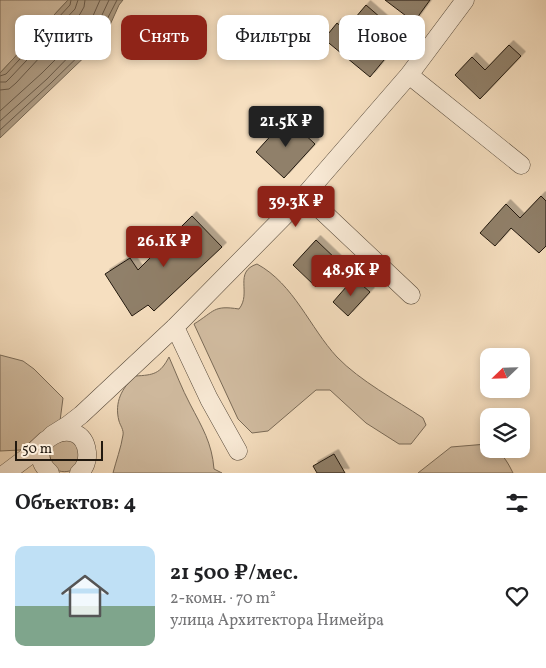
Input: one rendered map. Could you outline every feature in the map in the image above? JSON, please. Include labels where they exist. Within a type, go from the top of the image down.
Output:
[{"type":"street","points":[[7,472],[81,414],[175,327],[305,195],[409,74],[465,0]]},
{"type":"street","points":[[409,74],[521,165]]},
{"type":"street","points":[[305,195],[411,295]]},
{"type":"street","points":[[175,327],[209,400],[238,451]]},
{"type":"street","points":[[80,472],[87,459],[86,446],[79,432],[81,414]]},
{"type":"street","points":[[48,471],[41,458],[43,445],[50,437],[65,432],[82,440]]},
{"type":"street","points":[[7,472],[21,466],[30,466],[48,471]]},
{"type":"shaded area","points":[[0,0],[68,0],[54,15],[15,15],[15,57],[0,73]]},
{"type":"shaded area","points":[[257,264],[281,283],[301,307],[327,345],[346,366],[367,382],[423,418],[426,425],[411,444],[399,444],[366,423],[330,390],[316,390],[268,431],[252,433],[238,419],[194,324],[215,310],[224,308],[239,309],[243,303],[246,272]]},
{"type":"shaded area","points":[[0,355],[23,361],[34,369],[63,398],[60,421],[20,450],[0,451]]},
{"type":"shaded area","points":[[169,357],[184,393],[206,435],[214,469],[222,473],[113,473],[123,435],[118,414],[120,396],[126,385],[135,376],[156,372],[163,367]]},
{"type":"shaded area","points":[[72,438],[82,457],[73,470],[62,472],[52,467],[48,446]]},
{"type":"shaded area","points":[[480,445],[480,458],[505,458],[513,473],[418,473],[451,447]]},
{"type":"water","points":[[68,0],[123,0],[111,23],[111,15],[54,15]]},
{"type":"water","points":[[15,57],[15,60],[81,60],[0,138],[0,73]]},
{"type":"building","points":[[385,0],[430,0],[419,15],[405,15]]},
{"type":"building","points":[[366,5],[378,15],[358,15]]},
{"type":"building","points":[[337,23],[339,25],[339,51],[329,43],[329,33]]},
{"type":"building","points":[[509,45],[521,56],[480,99],[455,75],[472,57],[485,70]]},
{"type":"building","points":[[349,60],[384,60],[370,77]]},
{"type":"building","points":[[287,118],[315,144],[284,178],[256,152]]},
{"type":"building","points":[[541,196],[546,201],[546,246],[539,253],[511,228],[495,246],[480,233],[506,204],[520,218]]},
{"type":"building","points":[[192,216],[222,247],[154,311],[148,305],[132,316],[105,274],[130,258],[138,270]]},
{"type":"building","points":[[316,240],[339,262],[316,287],[293,265]]},
{"type":"building","points":[[354,278],[370,292],[348,316],[333,302]]},
{"type":"building","points":[[334,454],[345,473],[317,473],[313,466]]}]
